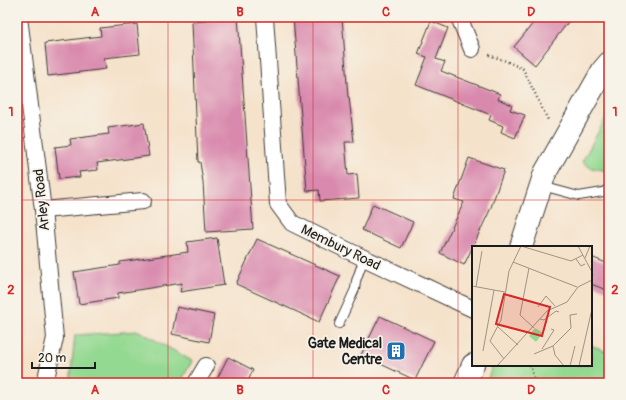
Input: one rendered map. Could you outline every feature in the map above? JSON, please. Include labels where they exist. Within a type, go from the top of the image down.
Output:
[{"type":"main road","points":[[521,246],[545,173],[603,70],[609,63]]},
{"type":"main road","points":[[465,383],[473,366]]},
{"type":"street","name":"Arley Road","points":[[19,17],[43,210],[55,338],[45,383]]},
{"type":"street","name":"Membury Road","points":[[265,17],[278,204],[292,223],[472,309]]},
{"type":"street","points":[[463,17],[461,22],[472,49]]},
{"type":"street","points":[[43,210],[143,201]]},
{"type":"street","points":[[196,383],[206,366]]},
{"type":"lane","points":[[541,186],[579,196],[603,192],[609,188]]},
{"type":"lane","points":[[339,324],[355,289],[356,281],[364,258]]},
{"type":"path","points":[[472,49],[506,61],[523,69],[560,146]]},
{"type":"path","points":[[530,366],[535,383]]},
{"type":"green space","points":[[609,112],[609,171],[591,168],[582,162]]},
{"type":"green space","points":[[139,331],[192,361],[180,383],[70,383],[75,335]]},
{"type":"green space","points":[[592,345],[609,353],[609,383],[486,383],[493,366],[592,366]]},
{"type":"building","points":[[206,17],[238,17],[253,229],[206,232],[203,182],[200,162],[198,162],[192,22],[206,21]]},
{"type":"building","points":[[293,17],[342,17],[348,97],[354,142],[345,142],[348,175],[357,174],[359,198],[320,201],[319,190],[307,191]]},
{"type":"building","points":[[538,17],[572,17],[535,65],[514,47]]},
{"type":"building","points":[[431,21],[448,28],[436,59],[445,62],[441,71],[500,94],[498,99],[512,105],[510,110],[525,115],[515,138],[501,132],[503,126],[489,120],[491,115],[416,85],[427,57],[418,54]]},
{"type":"building","points":[[137,24],[140,54],[104,58],[106,69],[48,76],[45,43],[101,36],[100,28]]},
{"type":"building","points":[[144,123],[149,156],[97,163],[98,170],[79,172],[80,177],[59,179],[55,147],[71,145],[70,139],[109,134],[108,128]]},
{"type":"building","points":[[469,158],[504,170],[490,210],[464,265],[440,253],[464,202],[454,199]]},
{"type":"building","points":[[373,204],[413,222],[401,248],[362,230]]},
{"type":"building","points":[[217,238],[224,285],[180,292],[182,283],[118,293],[118,298],[79,304],[74,272],[120,265],[120,262],[188,252],[187,242]]},
{"type":"building","points":[[257,239],[340,276],[319,322],[236,284]]},
{"type":"building","points":[[592,257],[609,264],[609,291],[592,284]]},
{"type":"building","points":[[177,307],[214,315],[209,342],[172,334]]},
{"type":"building","name":"Gate Medical Centre","points":[[380,316],[434,341],[415,380],[361,355]]},
{"type":"building","points":[[228,357],[253,370],[247,383],[215,383]]},
{"type":"place","name":"Gate Medical Centre","points":[[396,351]]}]
